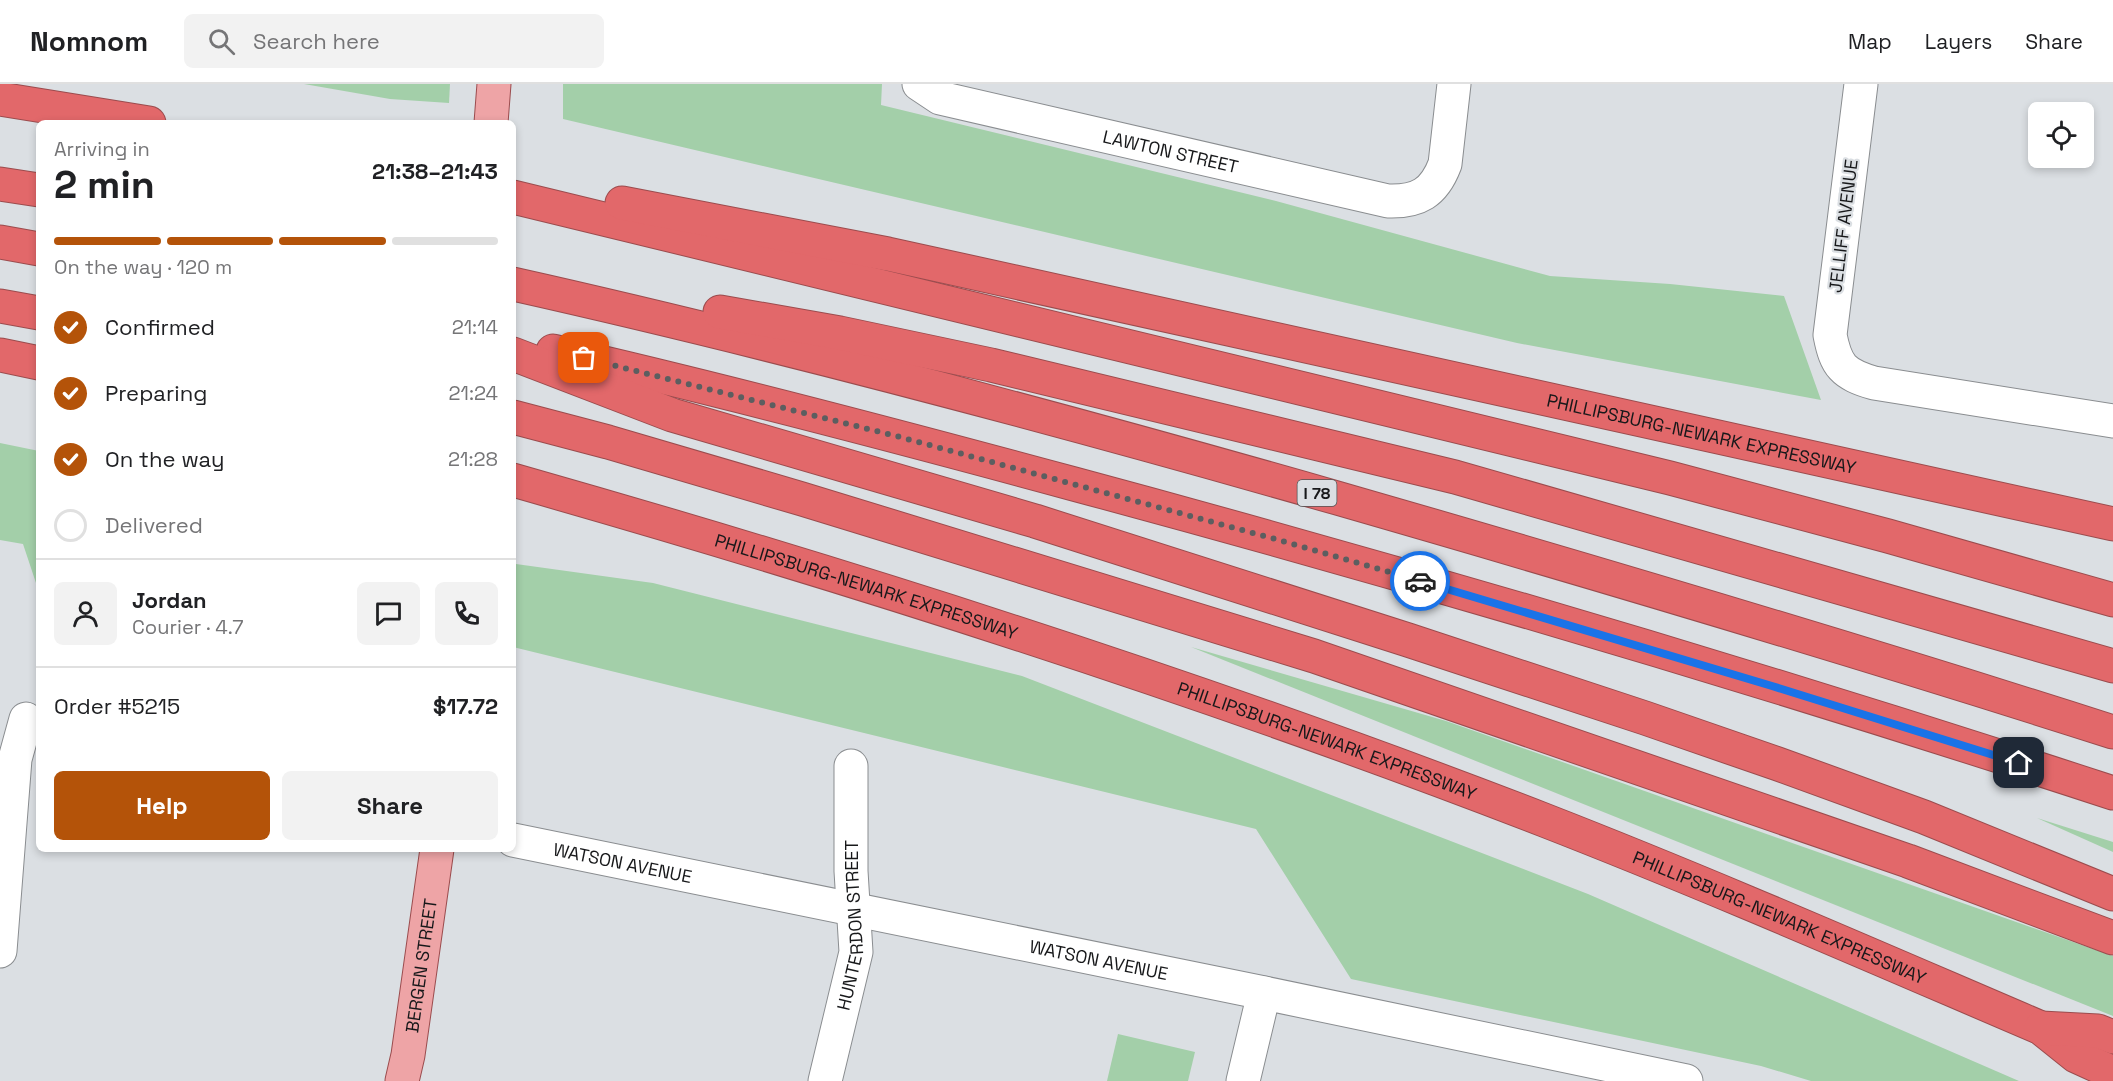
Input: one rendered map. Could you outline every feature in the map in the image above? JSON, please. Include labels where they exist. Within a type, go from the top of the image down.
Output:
[{"type":"highway","points":[[0,99],[130,120]]},
{"type":"highway","points":[[0,184],[36,190]]},
{"type":"highway","name":"PHILLIPSBURG-NEWARK EXPRESSWAY","points":[[516,186],[651,208],[888,254],[2113,524]]},
{"type":"highway","points":[[516,198],[1681,481],[1878,533],[2113,600]]},
{"type":"highway","points":[[0,242],[36,248]]},
{"type":"highway","points":[[516,278],[794,324],[887,342],[1446,474],[2113,666]]},
{"type":"highway","name":"I 78","points":[[516,285],[792,350],[1169,451],[1544,558],[1917,670],[2113,732]]},
{"type":"highway","points":[[0,306],[36,312]]},
{"type":"highway","points":[[516,343],[647,373],[900,437],[1275,539],[1738,675],[2113,793]]},
{"type":"highway","points":[[0,355],[36,362]]},
{"type":"highway","points":[[516,355],[672,415],[1035,521],[1408,640],[1678,730],[1924,817],[2113,894]]},
{"type":"highway","points":[[516,418],[802,499],[1294,649],[1908,861],[2113,938]]},
{"type":"highway","name":"PHILLIPSBURG-NEWARK EXPRESSWAY","points":[[516,481],[878,588],[1114,664],[1544,820],[1738,899],[2041,1028],[2076,1056],[2113,1073]]},
{"type":"highway","points":[[2041,1028],[2098,1031],[2113,1037]]},
{"type":"main road","points":[[492,120],[494,87]]},
{"type":"main road","name":"BERGEN STREET","points":[[402,1081],[408,1055],[437,852]]},
{"type":"street","name":"LAWTON STREET","points":[[920,84],[940,98],[1388,201],[1414,200],[1426,193],[1441,176],[1445,164],[1454,84]]},
{"type":"street","name":"JELLIFF AVENUE","points":[[1861,84],[1830,334],[1832,349],[1841,366],[1854,377],[1874,383],[2113,421]]},
{"type":"street","points":[[0,951],[15,759],[22,718]]},
{"type":"street","name":"HUNTERDON STREET","points":[[825,1081],[856,952],[850,871],[851,766]]},
{"type":"street","name":"WATSON AVENUE","points":[[516,841],[853,908],[1669,1079]]},
{"type":"street","points":[[1243,1081],[1264,993]]},
{"type":"green space","points":[[304,84],[450,84],[449,103],[390,99]]},
{"type":"green space","points":[[563,84],[882,84],[881,105],[1276,201],[1550,276],[1670,284],[1784,296],[1821,400],[1517,343],[563,119]]},
{"type":"green space","points":[[0,443],[36,450],[36,583],[23,544],[0,540]]},
{"type":"green space","points":[[516,564],[653,583],[1022,676],[1588,894],[2019,1081],[1811,1081],[1761,1066],[1351,979],[1256,829],[516,648]]},
{"type":"green space","points":[[1191,647],[1446,721],[2113,956],[2113,1016]]},
{"type":"green space","points":[[2037,818],[2113,842],[2113,852]]},
{"type":"green space","points":[[1118,1034],[1195,1052],[1188,1081],[1107,1081]]},
{"type":"way so far","points":[[584,358],[900,437],[1420,581]]},
{"type":"route","points":[[1420,581],[1647,648],[2019,763]]}]
